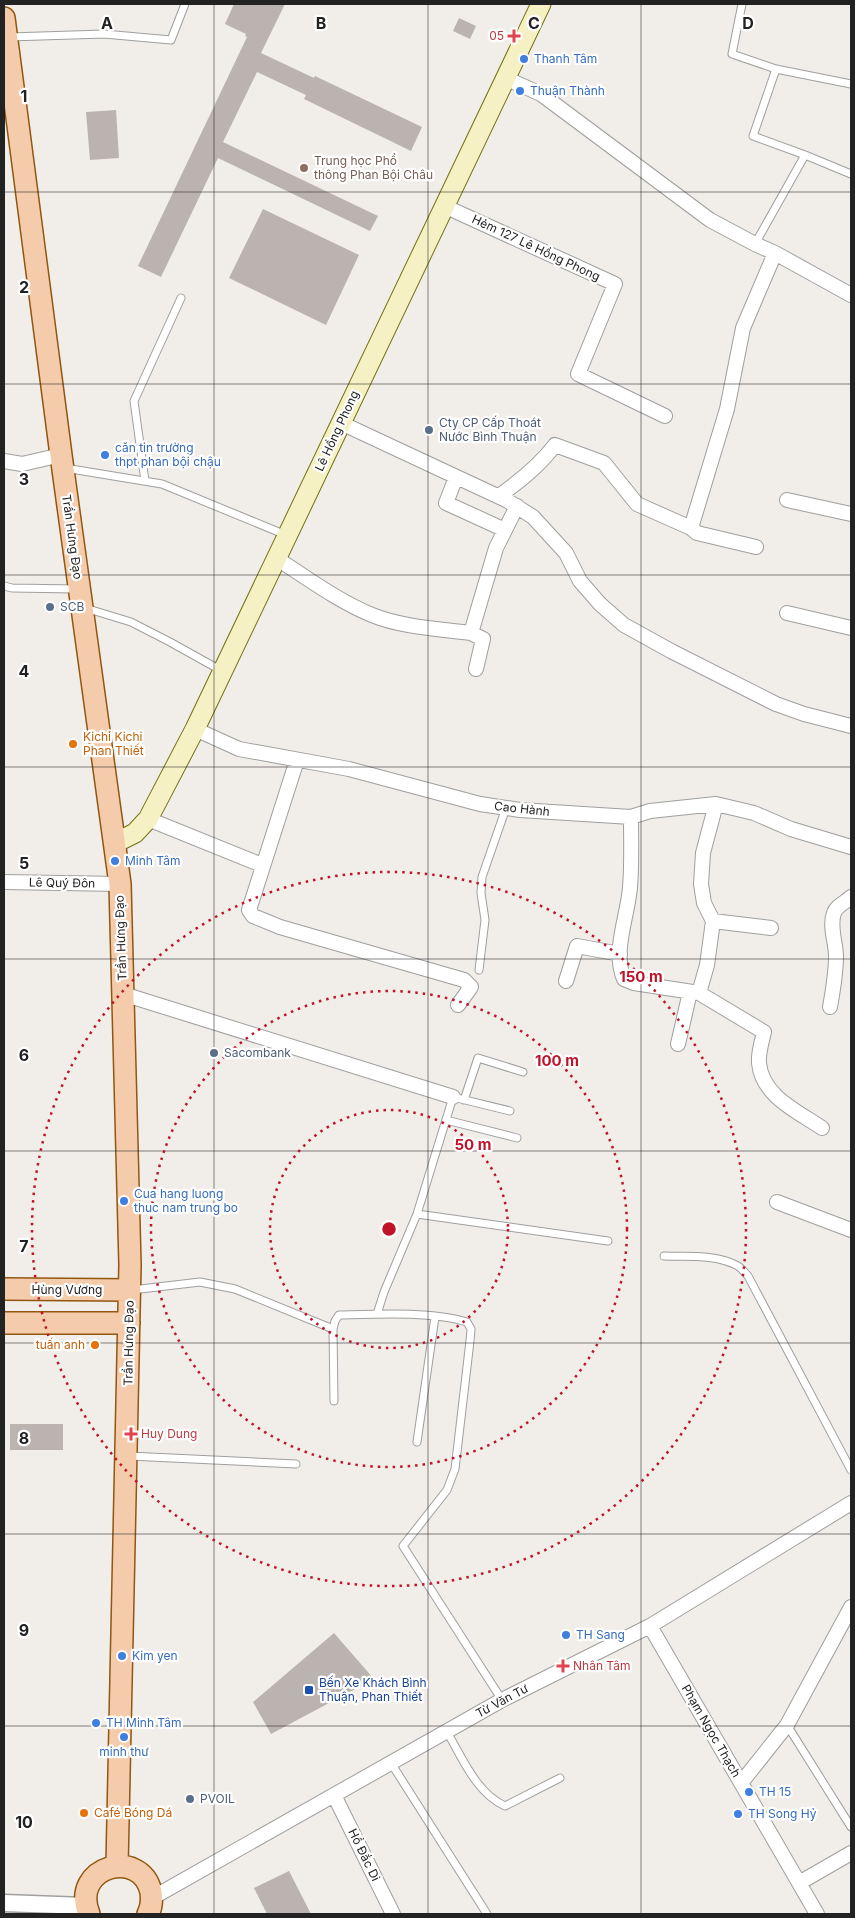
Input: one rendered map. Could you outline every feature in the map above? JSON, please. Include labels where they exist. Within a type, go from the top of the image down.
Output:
[{"type":"main road","name":"Lê Hồng Phong","points":[[114,843],[135,833],[148,819],[195,729],[541,4]]},
{"type":"main road","name":"Trần Hưng Đạo","points":[[5,30],[120,884],[130,1290],[117,1866]]},
{"type":"main road","name":"Hùng Vương","points":[[4,1289],[130,1290]]},
{"type":"main road","points":[[4,1323],[129,1323]]},
{"type":"main road","points":[[87,1910],[85,1894],[89,1884],[96,1875],[106,1869],[117,1866],[129,1868],[139,1873],[147,1882],[150,1906]]},
{"type":"street","points":[[505,78],[540,94],[710,220],[754,244],[776,253],[851,295]]},
{"type":"street","name":"Hẻm 127 Lê Hồng Phong","points":[[444,206],[615,284],[578,374],[665,416]]},
{"type":"street","points":[[691,528],[727,409],[743,328],[776,253]]},
{"type":"street","points":[[341,423],[499,496],[533,517],[566,553],[580,581],[600,604],[624,625],[776,704],[804,714],[851,726]]},
{"type":"street","points":[[499,496],[527,476],[555,445],[604,463],[637,504],[691,528],[697,533],[756,547]]},
{"type":"street","points":[[4,461],[22,464],[62,461]]},
{"type":"street","points":[[456,477],[446,503],[505,530]]},
{"type":"street","points":[[787,500],[851,514]]},
{"type":"street","points":[[471,633],[496,548],[517,506]]},
{"type":"street","points":[[276,558],[336,597],[374,616],[411,625],[471,633],[483,639],[476,670]]},
{"type":"street","points":[[787,613],[851,628]]},
{"type":"street","name":"Cao Hành","points":[[195,729],[239,749],[349,769],[480,804],[506,808],[631,816],[650,811],[716,804],[754,813],[792,829],[851,848]]},
{"type":"street","points":[[297,760],[249,910],[253,916],[280,927],[464,980],[471,987],[458,1005]]},
{"type":"street","points":[[678,1044],[710,950],[713,921],[704,903],[701,884],[702,853],[716,804]]},
{"type":"street","points":[[631,816],[630,887],[620,954],[621,972],[624,979],[634,983],[694,993],[764,1032],[758,1061],[762,1079],[775,1096],[822,1128]]},
{"type":"street","points":[[148,819],[262,865]]},
{"type":"street","name":"Lê Quý Đôn","points":[[4,882],[120,884]]},
{"type":"street","points":[[830,1007],[836,968],[836,946],[832,926],[834,913],[838,907],[851,897]]},
{"type":"street","points":[[713,921],[771,928]]},
{"type":"street","points":[[566,981],[577,946],[620,954]]},
{"type":"street","points":[[123,994],[458,1098]]},
{"type":"street","points":[[777,1202],[851,1230]]},
{"type":"street","name":"Từ Văn Tư","points":[[150,1906],[334,1795],[502,1700],[650,1626],[851,1503]]},
{"type":"street","points":[[741,1782],[787,1725],[851,1606]]},
{"type":"street","name":"Phạm Ngọc Thạch","points":[[650,1626],[817,1914]]},
{"type":"street","name":"Hồ Đắc Di","points":[[334,1795],[393,1914]]},
{"type":"street","points":[[799,1883],[851,1853]]},
{"type":"street","points":[[4,1902],[87,1910]]},
{"type":"lane","points":[[5,30],[104,34],[171,40],[185,4]]},
{"type":"lane","points":[[742,4],[732,54],[776,69],[851,84]]},
{"type":"lane","points":[[776,69],[752,136],[851,174]]},
{"type":"lane","points":[[754,244],[804,155]]},
{"type":"lane","points":[[145,480],[134,401],[181,298]]},
{"type":"lane","points":[[62,461],[162,484],[288,536]]},
{"type":"lane","points":[[4,586],[80,598],[170,642],[223,672]]},
{"type":"lane","points":[[479,970],[485,920],[480,894],[482,877],[506,808]]},
{"type":"lane","points":[[377,1314],[384,1292],[417,1214],[446,1120],[478,1058],[523,1072]]},
{"type":"lane","points":[[458,1098],[510,1111]]},
{"type":"lane","points":[[446,1120],[517,1138]]},
{"type":"lane","points":[[417,1214],[608,1241]]},
{"type":"lane","points":[[664,1256],[702,1257],[721,1260],[738,1266],[748,1276],[851,1470]]},
{"type":"lane","points":[[130,1290],[200,1282],[235,1289],[333,1329]]},
{"type":"lane","points":[[334,1401],[333,1329],[334,1321],[338,1315],[377,1314],[435,1317],[467,1322],[471,1329],[455,1469],[447,1490],[404,1546],[502,1700]]},
{"type":"lane","points":[[417,1442],[435,1317]]},
{"type":"lane","points":[[126,1455],[296,1464]]},
{"type":"lane","points":[[787,1725],[851,1828]]},
{"type":"lane","points":[[447,1732],[480,1787],[495,1801],[505,1806],[560,1778]]},
{"type":"lane","points":[[391,1763],[487,1914]]},
{"type":"building","points":[[234,4],[285,4],[261,53],[314,78],[315,76],[422,127],[411,151],[304,99],[306,95],[257,72],[223,142],[378,216],[370,231],[218,158],[161,277],[138,266],[247,37],[245,36],[246,34],[225,24]]},
{"type":"building","points":[[459,18],[476,26],[470,39],[453,31]]},
{"type":"building","points":[[116,110],[119,158],[90,160],[86,112]]},
{"type":"building","points":[[263,209],[359,255],[326,325],[229,278]]},
{"type":"building","points":[[10,1424],[63,1424],[63,1450],[10,1450]]},
{"type":"building","name":"Bến Xe Khách Bình Thuận, Phan Thiết","points":[[334,1633],[374,1679],[271,1734],[253,1702]]},
{"type":"building","points":[[289,1871],[311,1914],[267,1914],[254,1888]]},
{"type":"place","name":"05","points":[[514,36]]},
{"type":"place","name":"Thanh Tâm","points":[[524,59]]},
{"type":"place","name":"Thuận Thành","points":[[520,91]]},
{"type":"place","name":"Trung học Phổ thông Phan Bội Châu","points":[[304,168]]},
{"type":"place","name":"Cty CP Cấp Thoát Nước Bình Thuận","points":[[429,430]]},
{"type":"place","name":"căn tin trường thpt phan bội chậu","points":[[105,455]]},
{"type":"place","name":"SCB","points":[[50,607]]},
{"type":"place","name":"Kichi Kichi Phan Thiết","points":[[73,744]]},
{"type":"place","name":"Minh Tâm","points":[[115,861]]},
{"type":"place","name":"Sacombank","points":[[214,1053]]},
{"type":"place","name":"Cua hang luong thuc nam trung bo","points":[[124,1201]]},
{"type":"place","name":"tuấn anh","points":[[95,1345]]},
{"type":"place","name":"Huy Dung","points":[[131,1434]]},
{"type":"place","name":"TH Sang","points":[[566,1635]]},
{"type":"place","name":"Kim yen","points":[[122,1656]]},
{"type":"place","name":"Nhân Tâm","points":[[563,1666]]},
{"type":"place","name":"Bến Xe Khách Bình Thuận, Phan Thiết","points":[[309,1690]]},
{"type":"place","name":"TH Minh Tâm","points":[[96,1723]]},
{"type":"place","name":"minh thư","points":[[124,1737]]},
{"type":"place","name":"TH 15","points":[[749,1792]]},
{"type":"place","name":"PVOIL","points":[[190,1799]]},
{"type":"place","name":"Café Bóng Dá","points":[[84,1813]]},
{"type":"place","name":"TH Song Hỷ","points":[[738,1814]]}]
